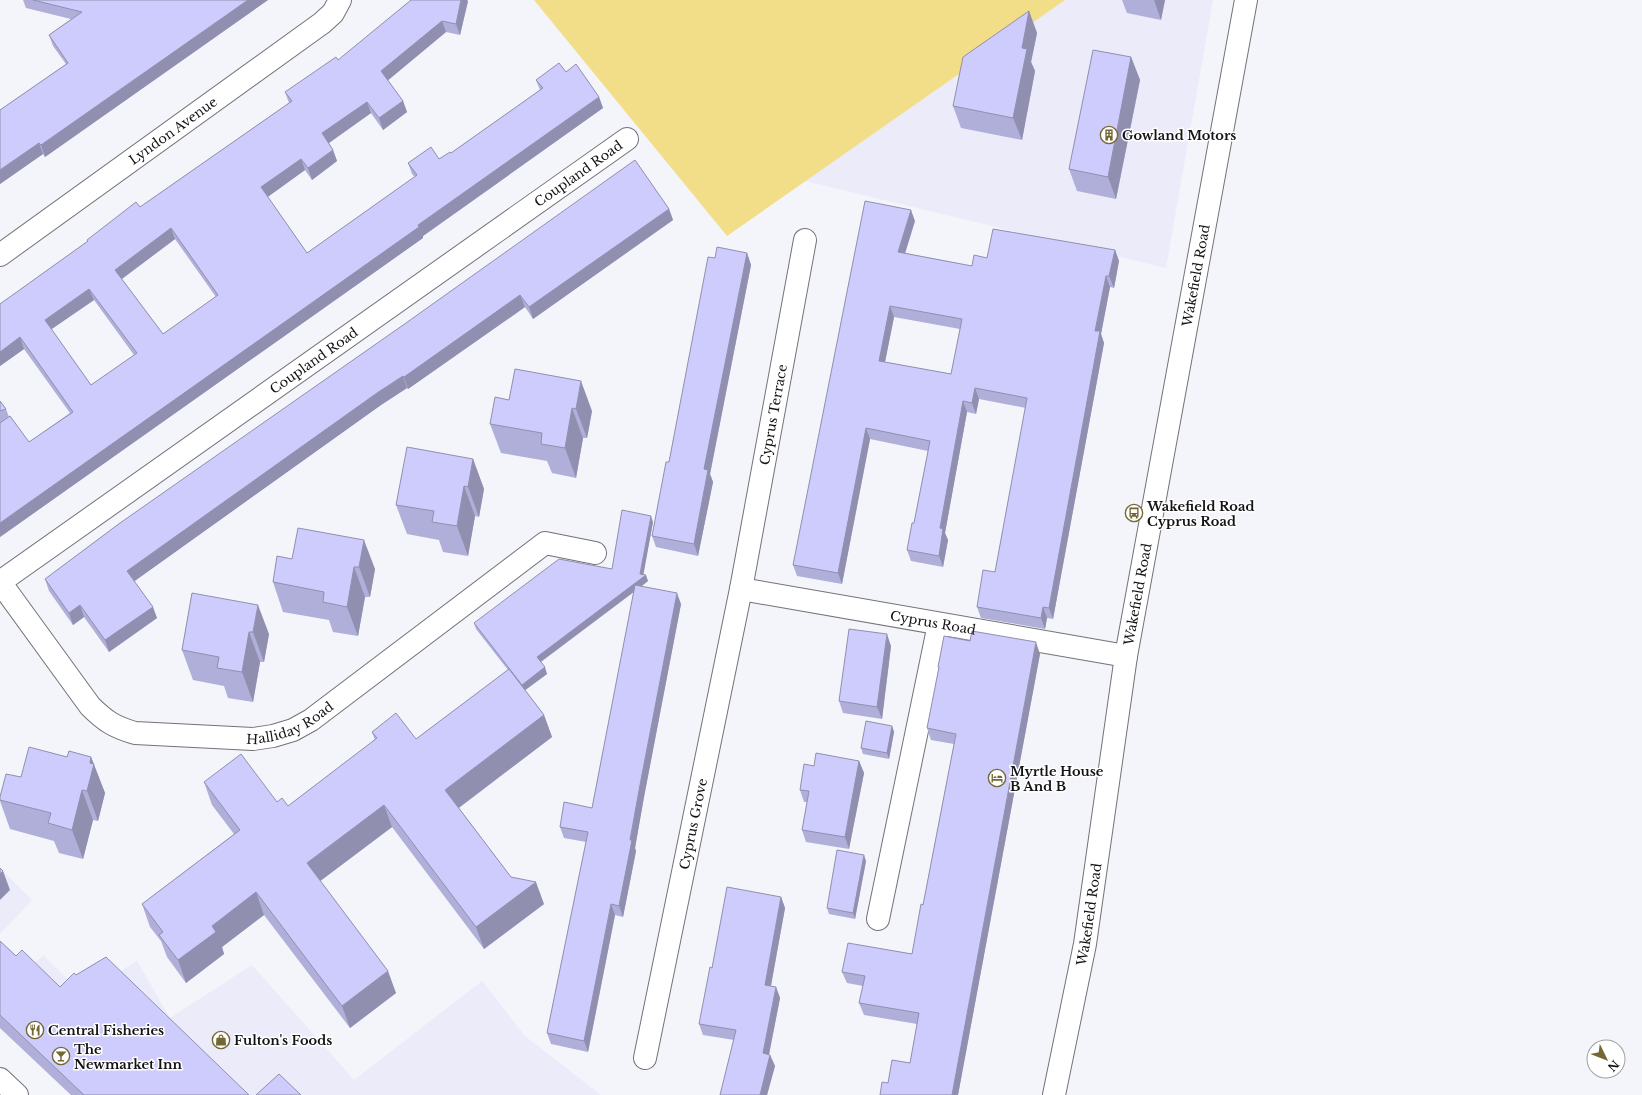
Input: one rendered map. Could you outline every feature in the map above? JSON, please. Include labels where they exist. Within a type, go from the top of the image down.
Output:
[{"type":"street","name":"Lyndon Avenue","points":[[0,255],[322,23],[333,13],[340,0]]},
{"type":"street","name":"Wakefield Road","points":[[1054,1095],[1085,944],[1126,656],[1246,0]]},
{"type":"street","name":"Coupland Road","points":[[0,582],[627,139]]},
{"type":"street","name":"Cyprus Terrace","points":[[741,589],[805,240]]},
{"type":"street","name":"Halliday Road","points":[[0,582],[90,706],[102,719],[117,728],[135,733],[253,739],[273,736],[293,730],[311,720],[545,543],[595,553]]},
{"type":"street","name":"Cyprus Road","points":[[741,589],[1126,656]]},
{"type":"street","name":"Cyprus Grove","points":[[645,1058],[741,589]]},
{"type":"street","points":[[878,919],[938,624]]},
{"type":"street","points":[[0,1079],[17,1095]]},
{"type":"shaded area","points":[[534,0],[1065,0],[727,236]]},
{"type":"shaded area","points":[[1065,0],[1213,0],[1166,268],[805,181]]},
{"type":"shaded area","points":[[0,868],[32,900],[0,934]]},
{"type":"shaded area","points":[[43,955],[83,994],[137,961],[170,1018],[252,965],[354,1080],[482,981],[525,1036],[601,1095],[71,1095],[0,1028],[0,998]]},
{"type":"building","points":[[33,0],[248,0],[41,145],[39,143],[0,170],[0,110],[68,63],[49,35],[82,12]]},
{"type":"building","points":[[411,0],[461,0],[456,24],[442,21],[381,71],[403,101],[379,118],[367,102],[322,133],[333,150],[308,168],[301,159],[261,187],[307,253],[417,175],[408,163],[431,147],[439,159],[450,152],[451,153],[543,88],[536,80],[559,63],[566,72],[576,64],[599,97],[418,225],[419,227],[0,523],[0,423],[10,416],[29,442],[73,412],[20,337],[0,352],[0,304],[88,241],[87,240],[136,202],[140,207],[292,101],[285,92],[336,57],[338,60]],"holes":[[[171,228],[218,295],[163,334],[115,270]],[[89,289],[137,353],[91,385],[45,320]]]},
{"type":"building","points":[[1029,11],[1022,48],[1027,49],[1013,118],[953,106],[963,57]]},
{"type":"building","points":[[1093,50],[1131,57],[1108,177],[1069,169]]},
{"type":"building","points":[[635,160],[669,209],[529,307],[520,295],[404,377],[403,376],[377,393],[127,571],[153,607],[105,640],[80,605],[69,613],[45,579],[120,523],[406,323]]},
{"type":"building","points":[[865,201],[911,210],[898,252],[972,266],[974,255],[987,258],[993,229],[1115,250],[1109,276],[1106,276],[1095,331],[1100,331],[1049,608],[1043,607],[1041,618],[977,607],[983,570],[995,572],[1027,398],[975,388],[972,403],[963,401],[940,528],[943,529],[939,556],[907,550],[912,523],[914,523],[930,441],[866,428],[838,573],[793,565]],"holes":[[[890,306],[962,319],[951,374],[879,361]]]},
{"type":"building","points":[[717,247],[747,253],[704,469],[708,470],[694,544],[652,536],[666,462],[669,462],[708,257],[715,258]]},
{"type":"building","points":[[515,369],[581,381],[576,409],[572,408],[565,448],[541,444],[542,433],[490,424],[495,397],[509,400]]},
{"type":"building","points":[[0,401],[6,409],[0,411]]},
{"type":"building","points":[[407,447],[473,459],[468,487],[464,486],[457,526],[432,522],[434,511],[396,505]]},
{"type":"building","points":[[622,510],[651,516],[640,574],[646,575],[537,657],[545,667],[522,685],[474,623],[559,559],[612,569]]},
{"type":"building","points":[[298,528],[364,540],[359,567],[354,567],[347,607],[323,602],[324,592],[273,582],[277,556],[292,559]]},
{"type":"building","points":[[635,585],[677,593],[640,785],[630,840],[632,840],[619,906],[611,904],[584,1041],[547,1033],[588,832],[560,827],[564,802],[592,808]]},
{"type":"building","points":[[192,593],[258,605],[253,632],[249,632],[242,672],[217,668],[219,657],[182,650]]},
{"type":"building","points":[[849,629],[887,634],[877,707],[839,701]]},
{"type":"building","points":[[972,631],[1036,642],[952,1095],[880,1095],[882,1082],[888,1083],[892,1060],[910,1063],[919,1013],[859,1003],[865,976],[842,972],[848,943],[912,954],[956,734],[927,728],[938,667],[944,636],[970,641]]},
{"type":"building","points":[[509,669],[544,715],[445,790],[511,877],[536,882],[476,927],[384,805],[307,863],[388,971],[342,1006],[256,892],[212,926],[216,932],[178,960],[159,935],[163,932],[142,904],[240,830],[204,782],[241,754],[277,802],[282,798],[288,806],[377,738],[372,732],[396,713],[416,739]]},
{"type":"building","points":[[866,721],[892,726],[887,753],[861,748]]},
{"type":"building","points":[[29,747],[67,757],[69,751],[91,757],[90,763],[94,764],[87,791],[82,790],[72,830],[48,823],[51,813],[0,800],[6,774],[21,777]]},
{"type":"building","points":[[816,753],[859,761],[845,837],[802,830],[809,791],[800,790],[804,764],[814,766]]},
{"type":"building","points":[[837,850],[864,855],[853,913],[827,908]]},
{"type":"building","points":[[727,887],[781,897],[765,985],[776,987],[763,1053],[770,1055],[760,1095],[720,1095],[736,1030],[699,1024],[710,967],[712,968]]},
{"type":"building","points":[[0,941],[16,956],[22,950],[60,987],[74,973],[76,975],[106,957],[249,1095],[84,1095],[0,1015]]},
{"type":"building","points":[[279,1074],[301,1095],[256,1095]]},
{"type":"place","name":"Gowland Motors","points":[[1109,135]]},
{"type":"place","name":"Wakefield Road Cyprus Road","points":[[1134,513]]},
{"type":"place","name":"Myrtle House B And B","points":[[997,778]]},
{"type":"place","name":"Central Fisheries","points":[[35,1030]]},
{"type":"place","name":"Fulton's Foods","points":[[221,1040]]},
{"type":"place","name":"The Newmarket Inn","points":[[61,1056]]}]
